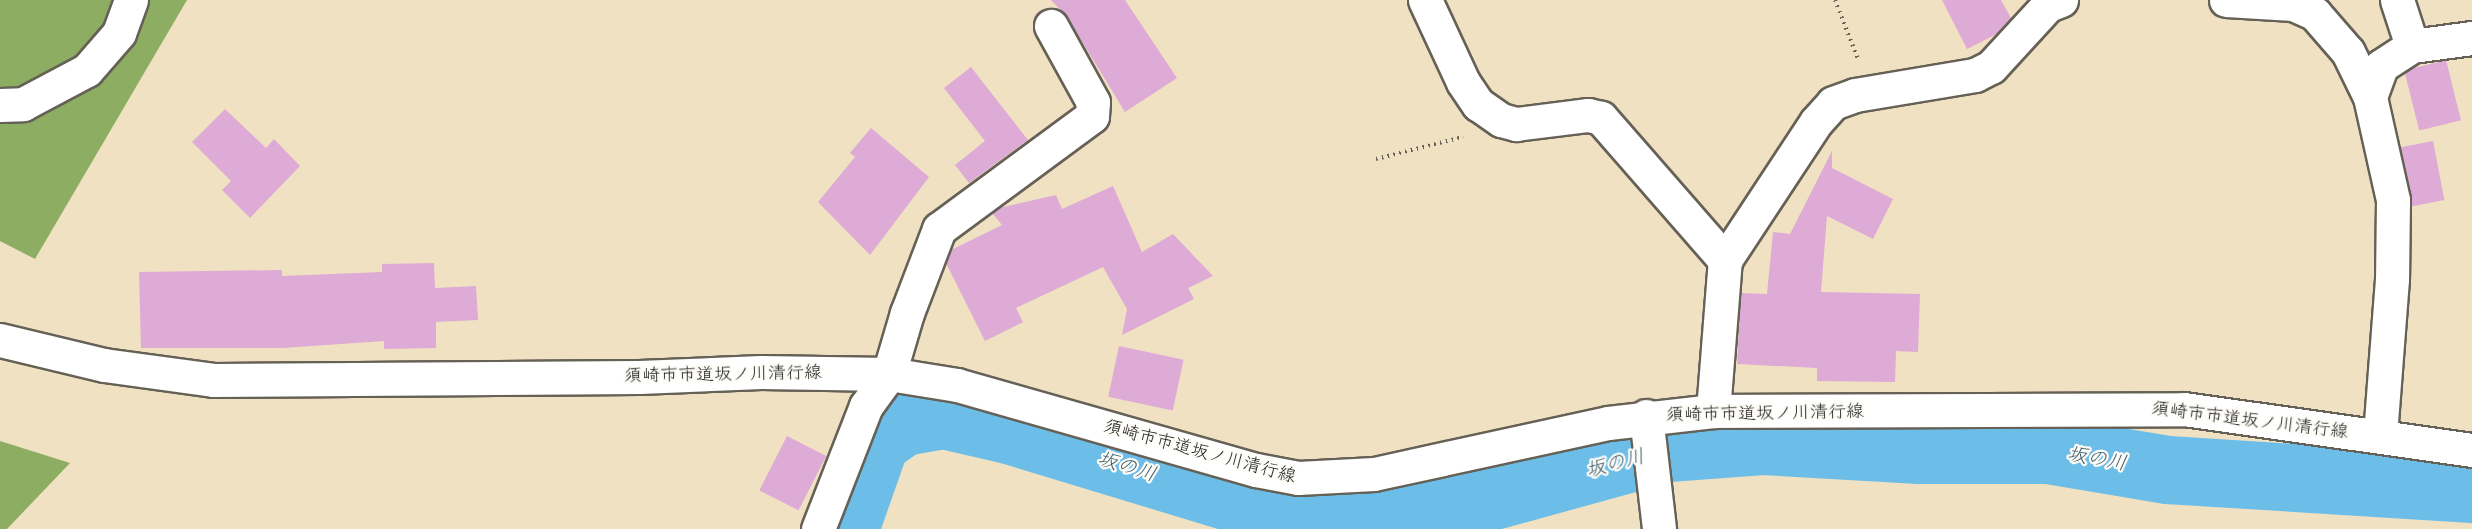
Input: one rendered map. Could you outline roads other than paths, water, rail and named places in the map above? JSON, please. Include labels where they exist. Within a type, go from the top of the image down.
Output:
[{"type":"street","points":[[0,105],[23,104],[87,70],[119,33],[131,0]]},
{"type":"street","points":[[1425,0],[1463,82],[1478,104],[1501,120],[1516,124],[1588,115],[1601,118],[1725,260]]},
{"type":"street","points":[[1713,411],[1725,260],[1816,122],[1833,103],[1874,92],[1975,75],[1991,67],[2048,5],[2061,0]]},
{"type":"street","points":[[2226,0],[2293,4],[2315,14],[2348,52],[2370,97],[2393,200],[2392,279],[2379,436]]},
{"type":"street","points":[[2397,0],[2412,46]]},
{"type":"street","points":[[818,529],[866,406],[889,374],[910,303],[939,229],[1092,116],[1093,102],[1051,26]]},
{"type":"street","points":[[2370,97],[2381,66],[2412,46],[2472,38]]},
{"type":"street","name":"須崎市市道坂ノ川清行線","points":[[0,340],[115,367],[213,380],[639,377],[760,372],[889,374],[957,385],[1256,470],[1298,478],[1383,473],[1713,411],[2184,409],[2472,450]]},
{"type":"street","points":[[1648,424],[1659,529]]},
{"type":"waterway","name":"坂の川","points":[[845,529],[876,441],[903,422],[944,415],[1009,430],[1309,521],[1353,524],[1392,524],[1668,448],[1763,441],[1920,450],[2048,450],[2168,470],[2472,489]]}]
